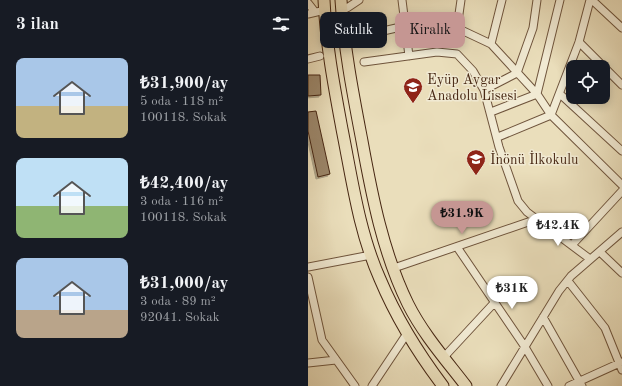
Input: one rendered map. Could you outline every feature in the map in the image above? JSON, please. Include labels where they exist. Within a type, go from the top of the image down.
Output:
[{"type":"main road","points":[[344,4],[343,34],[375,208],[394,268],[408,304],[444,357],[466,386]]},
{"type":"main road","points":[[321,7],[358,211],[371,254],[379,278],[408,332],[443,386]]},
{"type":"street","points":[[344,4],[359,0]]},
{"type":"street","points":[[402,0],[403,12]]},
{"type":"street","points":[[459,12],[461,0]]},
{"type":"street","points":[[491,44],[502,0]]},
{"type":"street","points":[[484,90],[517,72],[533,28],[537,0]]},
{"type":"street","points":[[537,94],[560,0]]},
{"type":"street","points":[[498,137],[552,115],[579,42],[591,0],[622,28]]},
{"type":"street","points":[[308,3],[321,7]]},
{"type":"street","points":[[308,14],[321,7]]},
{"type":"street","points":[[465,32],[491,44],[537,94],[552,115],[622,185]]},
{"type":"street","points":[[579,42],[622,85]]},
{"type":"street","points":[[408,48],[409,56]]},
{"type":"street","points":[[364,62],[437,52],[457,54],[472,71],[484,90],[498,137],[499,147],[518,201],[522,208],[590,260]]},
{"type":"street","points":[[308,59],[320,56]]},
{"type":"street","points":[[491,112],[537,94]]},
{"type":"street","points":[[560,94],[622,151]]},
{"type":"street","points":[[572,246],[622,191]]},
{"type":"street","points":[[394,268],[537,219]]},
{"type":"street","points":[[501,386],[558,291],[568,280],[622,232]]},
{"type":"street","points":[[457,247],[525,347],[548,386]]},
{"type":"street","points":[[600,252],[622,273]]},
{"type":"street","points":[[308,267],[371,254]]},
{"type":"street","points":[[308,277],[322,340],[355,386]]},
{"type":"street","points":[[568,280],[604,328],[621,365],[582,384],[569,386]]},
{"type":"street","points":[[444,357],[495,302]]},
{"type":"street","points":[[543,317],[582,384]]},
{"type":"street","points":[[372,386],[408,332]]},
{"type":"street","points":[[308,363],[336,360]]},
{"type":"building","points":[[308,75],[320,75],[321,95],[308,96]]},
{"type":"building","points":[[316,111],[330,174],[318,177],[308,131],[308,112]]},
{"type":"place","name":"Eyüp Aygar Anadolu Lisesi","points":[[413,104]]},
{"type":"place","name":"İnönü İlkokulu","points":[[476,176]]}]
